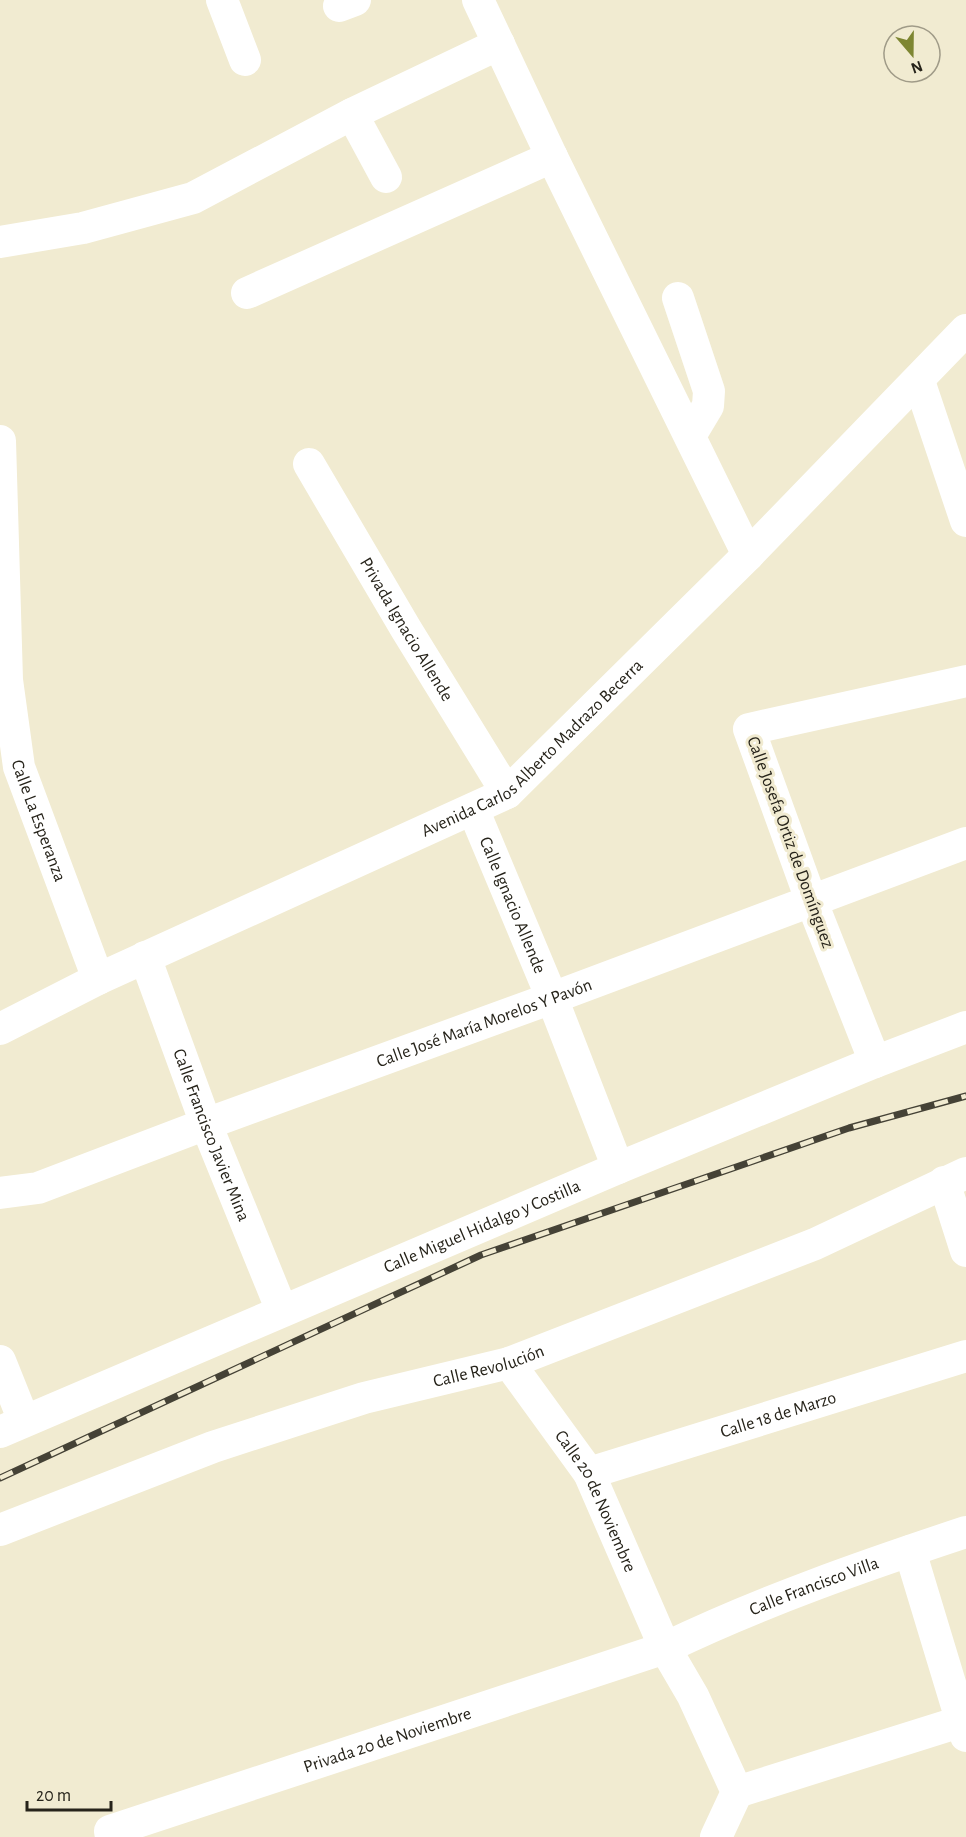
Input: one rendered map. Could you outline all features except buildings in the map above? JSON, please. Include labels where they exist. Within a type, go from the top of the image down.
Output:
[{"type":"street","points":[[222,0],[245,60]]},
{"type":"street","points":[[478,0],[552,157],[748,555]]},
{"type":"street","points":[[0,242],[83,228],[193,198],[352,114],[499,44]]},
{"type":"street","points":[[352,114],[386,177]]},
{"type":"street","points":[[247,293],[552,157]]},
{"type":"street","points":[[678,298],[709,391],[708,406],[690,436]]},
{"type":"street","name":"Avenida Carlos Alberto Madrazo Becerra","points":[[0,1029],[145,957],[507,793],[748,555],[966,330]]},
{"type":"street","points":[[919,381],[966,521]]},
{"type":"street","name":"Calle La Esperanza","points":[[0,441],[7,680],[19,767],[98,979]]},
{"type":"street","name":"Privada Ignacio Allende","points":[[309,464],[406,629],[507,793]]},
{"type":"street","name":"Calle Josefa Ortiz de Domínguez","points":[[875,1062],[811,900],[749,729],[966,681]]},
{"type":"street","name":"Calle Ignacio Allende","points":[[473,809],[552,998],[618,1168]]},
{"type":"street","name":"Calle José María Morelos Y Pavón","points":[[0,1193],[38,1188],[966,843]]},
{"type":"street","name":"Calle Francisco Javier Mina","points":[[145,957],[206,1124],[282,1311]]},
{"type":"street","name":"Calle Miguel Hidalgo y Costilla","points":[[12,1427],[618,1168],[966,1027]]},
{"type":"street","points":[[955,1177],[966,1251]]},
{"type":"street","name":"Calle Revolución","points":[[0,1530],[223,1444],[364,1398],[509,1363],[815,1244],[955,1177]]},
{"type":"street","name":"Calle 18 de Marzo","points":[[589,1473],[966,1356]]},
{"type":"street","points":[[0,1361],[12,1427]]},
{"type":"street","name":"Calle 20 de Noviembre","points":[[509,1363],[589,1473],[665,1648],[693,1696],[737,1792]]},
{"type":"street","name":"Calle Francisco Villa","points":[[665,1648],[715,1624],[966,1532]]},
{"type":"street","points":[[716,1837],[737,1792],[965,1726],[910,1551]]},
{"type":"street","name":"Privada 20 de Noviembre","points":[[111,1834],[665,1648]]},
{"type":"railway","points":[[0,1478],[481,1255],[849,1128],[966,1096]]}]
